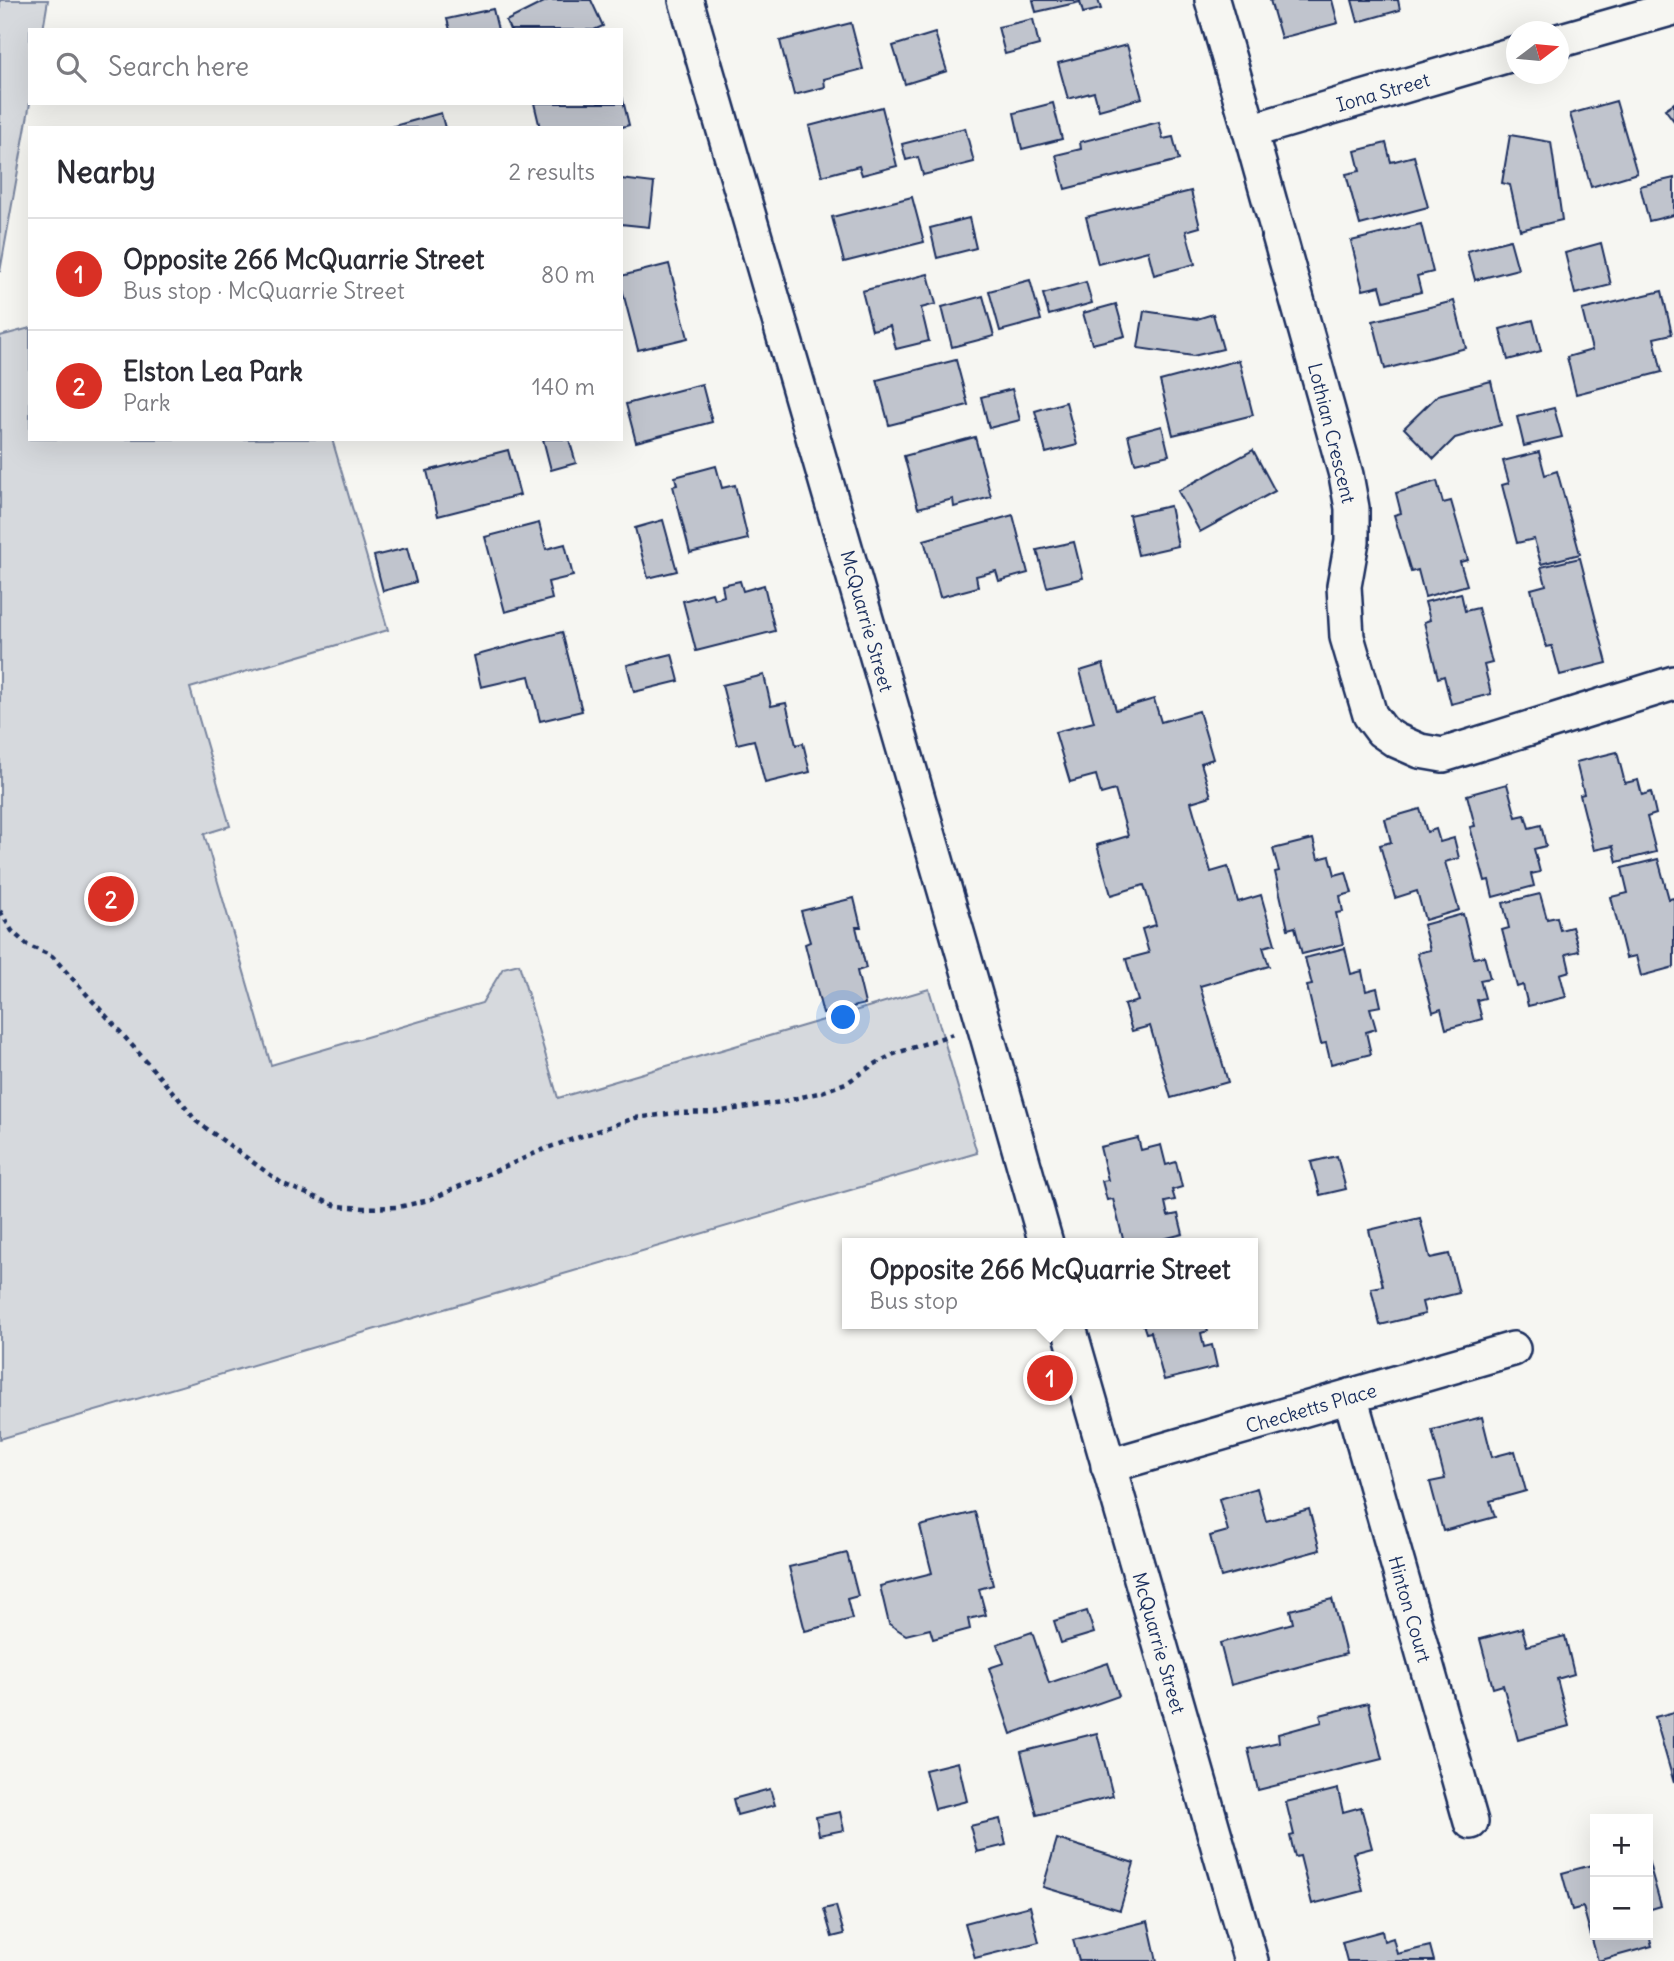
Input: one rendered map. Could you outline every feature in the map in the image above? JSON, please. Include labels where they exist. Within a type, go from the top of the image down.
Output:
[{"type":"street","name":"McQuarrie Street","points":[[686,0],[1045,1238]]},
{"type":"street","name":"Lothian Crescent","points":[[1212,0],[1346,475],[1352,508],[1352,541],[1345,586],[1347,637],[1370,715],[1382,731],[1409,747],[1443,755],[1674,683]]},
{"type":"street","points":[[1569,38],[1674,8]]},
{"type":"street","name":"Iona Street","points":[[1250,131],[1506,56]]},
{"type":"street","name":"McQuarrie Street","points":[[1069,1329],[1251,1961]]},
{"type":"street","name":"Checketts Place","points":[[1108,1466],[1513,1349]]},
{"type":"street","name":"Hinton Court","points":[[1350,1396],[1471,1822]]},
{"type":"path","points":[[0,911],[12,931],[27,945],[52,956],[179,1098],[196,1121],[283,1184],[337,1206],[399,1207],[429,1200],[547,1148],[635,1118],[716,1112],[822,1093],[848,1082],[894,1054],[984,1025]]},
{"type":"shaded area","points":[[0,0],[48,0],[43,28],[28,28],[30,105],[0,272]]},
{"type":"shaded area","points":[[28,329],[28,441],[333,441],[388,630],[190,688],[230,826],[204,834],[271,1065],[482,1003],[503,968],[519,964],[558,1098],[929,989],[977,1153],[0,1439],[0,336]]},
{"type":"building","points":[[548,0],[591,0],[603,26],[509,28],[506,21]]},
{"type":"building","points":[[1033,0],[1098,0],[1101,9],[1083,13],[1080,2],[1036,12]]},
{"type":"building","points":[[1270,0],[1332,0],[1338,23],[1281,38]]},
{"type":"building","points":[[1352,0],[1398,0],[1400,10],[1358,22]]},
{"type":"building","points":[[493,9],[498,28],[449,28],[447,19]]},
{"type":"building","points":[[1033,19],[1039,45],[1005,54],[998,27]]},
{"type":"building","points":[[851,23],[863,69],[824,79],[825,87],[794,95],[780,41]]},
{"type":"building","points":[[935,33],[947,71],[905,84],[893,46]]},
{"type":"building","points":[[1127,45],[1142,98],[1099,110],[1094,92],[1068,99],[1058,63]]},
{"type":"building","points":[[623,100],[629,125],[623,127],[540,126],[534,105],[623,105]]},
{"type":"building","points":[[1616,101],[1637,173],[1591,187],[1570,114]]},
{"type":"building","points":[[1053,103],[1062,139],[1022,149],[1014,113]]},
{"type":"building","points":[[1674,103],[1674,121],[1665,109]]},
{"type":"building","points":[[882,107],[897,166],[862,175],[859,166],[822,176],[809,126]]},
{"type":"building","points":[[441,113],[444,126],[394,126]]},
{"type":"building","points":[[1159,122],[1163,139],[1173,137],[1179,160],[1065,189],[1056,155],[1081,149],[1080,142]]},
{"type":"building","points":[[965,128],[974,162],[923,175],[918,157],[906,160],[902,144]]},
{"type":"building","points":[[1510,135],[1551,142],[1562,220],[1520,230],[1510,185],[1502,183]]},
{"type":"building","points":[[1386,143],[1391,162],[1414,156],[1428,207],[1360,225],[1346,174],[1360,171],[1355,151]]},
{"type":"building","points":[[1674,178],[1674,215],[1649,221],[1640,186]]},
{"type":"building","points":[[623,179],[654,183],[649,227],[623,224]]},
{"type":"building","points":[[1191,191],[1200,227],[1186,231],[1195,264],[1154,275],[1148,251],[1098,264],[1086,217]]},
{"type":"building","points":[[912,197],[924,242],[844,262],[832,217]]},
{"type":"building","points":[[969,218],[976,248],[937,258],[930,228]]},
{"type":"building","points":[[1421,224],[1433,272],[1417,276],[1421,292],[1384,301],[1380,286],[1363,290],[1351,241]]},
{"type":"building","points":[[1510,240],[1518,269],[1475,280],[1467,251]]},
{"type":"building","points":[[1601,243],[1611,285],[1575,294],[1565,253]]},
{"type":"building","points":[[669,264],[688,338],[638,350],[623,293],[623,276]]},
{"type":"building","points":[[928,274],[936,304],[921,308],[929,341],[896,349],[890,326],[872,330],[862,291]]},
{"type":"building","points":[[1030,280],[1041,320],[1000,331],[989,291]]},
{"type":"building","points":[[1086,282],[1092,303],[1049,315],[1043,294]]},
{"type":"building","points":[[1662,291],[1672,334],[1654,338],[1662,372],[1576,394],[1567,357],[1592,350],[1582,310]]},
{"type":"building","points":[[983,296],[994,336],[952,347],[942,307]]},
{"type":"building","points":[[1454,301],[1466,348],[1385,369],[1373,321]]},
{"type":"building","points":[[1116,304],[1125,336],[1092,344],[1083,313]]},
{"type":"building","points":[[1144,311],[1197,319],[1213,314],[1223,349],[1193,356],[1138,348]]},
{"type":"building","points":[[1533,320],[1541,351],[1508,360],[1500,329]]},
{"type":"building","points":[[956,360],[968,405],[889,425],[877,380]]},
{"type":"building","points":[[1239,360],[1253,415],[1173,435],[1160,381]]},
{"type":"building","points":[[1491,381],[1501,425],[1455,438],[1434,459],[1404,428],[1438,395]]},
{"type":"building","points":[[702,384],[712,422],[636,442],[626,404]]},
{"type":"building","points":[[1012,389],[1020,420],[989,428],[981,397]]},
{"type":"building","points":[[1066,402],[1077,445],[1046,453],[1035,411]]},
{"type":"building","points":[[1554,408],[1562,437],[1524,446],[1517,417]]},
{"type":"building","points":[[1162,426],[1169,455],[1135,463],[1128,435]]},
{"type":"building","points":[[975,437],[991,497],[954,507],[953,499],[918,508],[904,456]]},
{"type":"building","points":[[544,441],[570,441],[576,463],[551,470]]},
{"type":"building","points":[[508,450],[520,495],[438,516],[427,471]]},
{"type":"building","points":[[1253,450],[1275,491],[1200,532],[1178,491]]},
{"type":"building","points":[[1539,452],[1545,475],[1557,471],[1580,554],[1541,564],[1534,539],[1517,543],[1502,485],[1509,483],[1503,461]]},
{"type":"building","points":[[716,466],[722,488],[735,485],[748,539],[690,553],[673,486],[677,485],[675,477]]},
{"type":"building","points":[[1437,481],[1443,503],[1451,501],[1468,560],[1460,562],[1467,585],[1425,597],[1418,570],[1411,572],[1394,515],[1401,513],[1396,493]]},
{"type":"building","points":[[1170,506],[1178,546],[1138,555],[1129,515]]},
{"type":"building","points":[[1013,515],[1028,573],[999,581],[996,571],[976,576],[978,587],[940,597],[924,540]]},
{"type":"building","points":[[663,520],[677,571],[648,578],[635,528]]},
{"type":"building","points":[[539,523],[546,549],[565,544],[573,576],[548,582],[552,599],[505,612],[485,537]]},
{"type":"building","points":[[1074,542],[1083,578],[1047,587],[1037,550]]},
{"type":"building","points":[[407,548],[416,582],[383,591],[374,556]]},
{"type":"building","points":[[1580,558],[1607,663],[1560,675],[1552,646],[1546,647],[1531,589],[1546,585],[1541,567]]},
{"type":"building","points":[[740,581],[743,591],[764,585],[775,631],[696,651],[683,601],[712,593],[714,599],[724,596],[722,585]]},
{"type":"building","points":[[1461,593],[1465,611],[1478,608],[1492,663],[1484,665],[1491,694],[1451,704],[1444,676],[1438,678],[1424,622],[1430,620],[1425,602]]},
{"type":"building","points":[[562,632],[582,711],[540,721],[529,676],[481,687],[474,656]]},
{"type":"building","points":[[672,654],[679,681],[634,692],[627,665]]},
{"type":"building","points":[[1103,664],[1116,710],[1154,699],[1161,722],[1199,711],[1213,759],[1201,763],[1211,796],[1191,802],[1211,872],[1228,867],[1238,902],[1261,895],[1275,944],[1263,947],[1269,966],[1200,986],[1228,1082],[1171,1098],[1150,1026],[1132,1031],[1124,1005],[1138,1001],[1126,959],[1149,953],[1142,929],[1156,925],[1144,885],[1111,895],[1097,845],[1128,836],[1115,790],[1101,794],[1096,775],[1070,782],[1055,732],[1094,722],[1080,671]]},
{"type":"building","points":[[764,675],[771,706],[786,703],[796,745],[803,743],[810,772],[765,783],[754,740],[737,744],[722,685]]},
{"type":"building","points":[[1617,752],[1625,783],[1638,780],[1642,795],[1651,792],[1656,814],[1647,817],[1656,852],[1617,862],[1613,846],[1594,850],[1580,795],[1584,794],[1576,762]]},
{"type":"building","points":[[1507,784],[1516,817],[1525,815],[1529,828],[1541,825],[1546,846],[1534,849],[1540,872],[1531,874],[1534,886],[1493,897],[1489,880],[1485,881],[1470,827],[1475,826],[1467,795]]},
{"type":"building","points":[[1420,809],[1427,832],[1436,829],[1440,842],[1454,838],[1459,858],[1445,862],[1459,910],[1425,920],[1417,891],[1395,898],[1380,845],[1391,842],[1385,819]]},
{"type":"building","points":[[1313,839],[1318,859],[1330,856],[1335,875],[1346,872],[1352,893],[1340,896],[1343,912],[1336,913],[1343,944],[1302,954],[1295,927],[1288,929],[1275,872],[1279,871],[1273,849]]},
{"type":"building","points":[[1658,859],[1669,899],[1674,898],[1674,967],[1641,976],[1636,956],[1626,958],[1611,897],[1628,893],[1622,868]]},
{"type":"building","points":[[1540,894],[1547,919],[1557,917],[1560,930],[1572,927],[1579,951],[1566,954],[1570,971],[1560,974],[1566,997],[1528,1006],[1523,985],[1517,987],[1502,930],[1509,928],[1503,903]]},
{"type":"building","points":[[854,898],[861,927],[856,927],[866,968],[857,971],[865,1004],[823,1014],[805,944],[810,942],[801,911]]},
{"type":"building","points":[[1463,914],[1474,958],[1484,956],[1490,978],[1480,980],[1485,998],[1477,1000],[1482,1019],[1446,1029],[1441,1009],[1433,1012],[1417,953],[1430,950],[1423,925]]},
{"type":"building","points":[[1345,948],[1351,974],[1362,971],[1366,991],[1377,988],[1381,1006],[1370,1008],[1376,1029],[1366,1032],[1371,1054],[1331,1064],[1326,1043],[1321,1044],[1307,986],[1312,985],[1305,958]]},
{"type":"building","points":[[1138,1138],[1141,1150],[1161,1145],[1166,1165],[1176,1162],[1182,1187],[1172,1190],[1175,1200],[1165,1202],[1168,1216],[1178,1214],[1183,1234],[1167,1238],[1123,1238],[1113,1199],[1107,1200],[1102,1181],[1108,1180],[1100,1147]]},
{"type":"building","points":[[1337,1156],[1346,1189],[1320,1195],[1311,1162]]},
{"type":"building","points":[[1420,1218],[1430,1258],[1449,1254],[1459,1293],[1422,1302],[1425,1314],[1380,1325],[1371,1288],[1383,1286],[1369,1230]]},
{"type":"building","points":[[1145,1329],[1207,1329],[1201,1333],[1204,1347],[1212,1345],[1217,1367],[1164,1380],[1151,1332],[1146,1333]]},
{"type":"building","points":[[1482,1417],[1492,1457],[1515,1451],[1526,1491],[1490,1501],[1495,1517],[1443,1531],[1430,1482],[1445,1479],[1432,1430]]},
{"type":"building","points":[[1257,1488],[1266,1521],[1309,1509],[1320,1550],[1221,1577],[1210,1536],[1228,1531],[1219,1499]]},
{"type":"building","points":[[975,1512],[993,1585],[979,1589],[986,1615],[968,1619],[970,1629],[933,1639],[930,1629],[906,1635],[889,1624],[880,1586],[932,1573],[920,1526]]},
{"type":"building","points":[[847,1553],[858,1596],[847,1599],[852,1619],[805,1631],[789,1567]]},
{"type":"building","points":[[1332,1599],[1346,1654],[1231,1685],[1220,1643],[1293,1623],[1290,1610]]},
{"type":"building","points":[[1087,1611],[1094,1633],[1061,1643],[1054,1621]]},
{"type":"building","points":[[1522,1628],[1527,1646],[1565,1636],[1574,1674],[1557,1679],[1569,1726],[1518,1740],[1503,1685],[1493,1688],[1480,1639]]},
{"type":"building","points":[[1032,1632],[1049,1683],[1108,1663],[1119,1696],[1011,1734],[989,1668],[1004,1663],[997,1644]]},
{"type":"building","points":[[1368,1703],[1382,1759],[1258,1790],[1248,1749],[1279,1742],[1278,1734],[1322,1722],[1320,1715]]},
{"type":"building","points":[[1674,1712],[1674,1783],[1655,1717]]},
{"type":"building","points":[[1097,1733],[1113,1796],[1037,1815],[1021,1752]]},
{"type":"building","points":[[958,1762],[967,1801],[935,1809],[925,1770]]},
{"type":"building","points":[[770,1789],[775,1805],[737,1815],[733,1799]]},
{"type":"building","points":[[1338,1789],[1343,1812],[1361,1807],[1372,1848],[1353,1853],[1363,1891],[1312,1904],[1300,1856],[1295,1857],[1290,1836],[1294,1835],[1286,1802]]},
{"type":"building","points":[[840,1812],[844,1830],[819,1835],[816,1817]]},
{"type":"building","points":[[1000,1819],[1006,1845],[977,1852],[970,1826]]},
{"type":"building","points":[[1057,1839],[1134,1863],[1120,1910],[1043,1887]]},
{"type":"building","points":[[1590,1865],[1590,1932],[1583,1907],[1572,1910],[1562,1873]]},
{"type":"building","points":[[1653,1878],[1661,1906],[1653,1908]]},
{"type":"building","points":[[836,1906],[844,1934],[832,1937],[824,1909]]},
{"type":"building","points":[[1030,1906],[1039,1942],[975,1958],[965,1923]]},
{"type":"building","points":[[1148,1921],[1157,1961],[1079,1961],[1073,1940]]},
{"type":"building","points":[[1382,1931],[1384,1941],[1393,1938],[1397,1954],[1430,1946],[1434,1961],[1347,1961],[1342,1942]]},
{"type":"building","points":[[1592,1940],[1650,1940],[1652,1946],[1598,1961]]},
{"type":"place","name":"Elston Lea Park","points":[[111,899]]},
{"type":"place","name":"Opposite 266 McQuarrie Street","points":[[1050,1378]]}]
